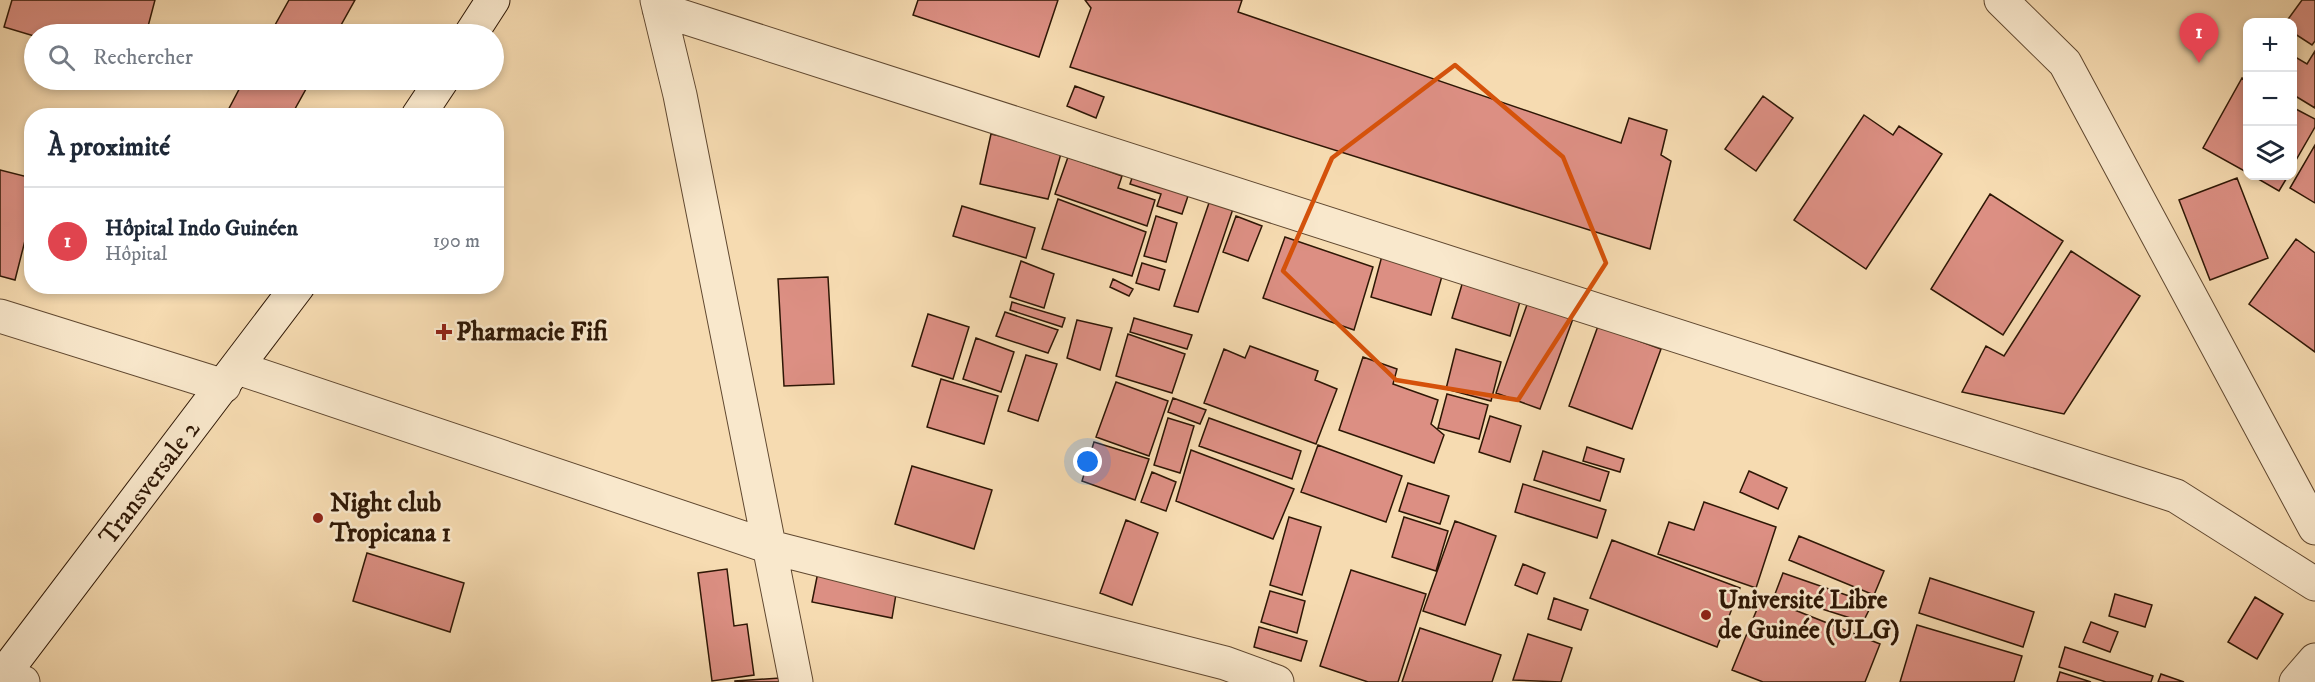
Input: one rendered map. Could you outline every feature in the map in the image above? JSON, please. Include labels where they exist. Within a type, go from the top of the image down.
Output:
[{"type":"street","points":[[477,24],[493,0]]},
{"type":"street","points":[[2001,0],[2065,63],[2315,526]]},
{"type":"street","points":[[658,5],[680,95],[796,682]]},
{"type":"street","points":[[658,5],[2176,496],[2315,584]]},
{"type":"street","points":[[423,108],[435,90]]},
{"type":"street","name":"Transversale 2","points":[[8,679],[292,294]]},
{"type":"street","points":[[0,316],[231,377],[770,548],[1225,663],[1277,682]]},
{"type":"street","points":[[2296,682],[2315,660]]},
{"type":"highlighted area","points":[[1455,65],[1563,157],[1606,263],[1518,400],[1396,380],[1283,271],[1332,158]]},
{"type":"building","points":[[12,0],[155,0],[149,24],[24,24],[24,33],[4,27]]},
{"type":"building","points":[[289,0],[355,0],[342,24],[276,24]]},
{"type":"building","points":[[918,0],[1058,0],[1039,57],[913,15]]},
{"type":"building","points":[[1085,0],[1242,0],[1238,12],[1621,143],[1629,118],[1667,130],[1661,155],[1671,161],[1650,249],[1070,67],[1091,8]]},
{"type":"building","points":[[2302,0],[2315,0],[2315,41],[2312,45],[2297,35],[2297,18],[2289,18]]},
{"type":"building","points":[[2315,51],[2315,108],[2297,97],[2297,58],[2307,64]]},
{"type":"building","points":[[2242,78],[2243,78],[2243,170],[2203,148]]},
{"type":"building","points":[[1075,86],[1104,97],[1096,118],[1067,106]]},
{"type":"building","points":[[239,90],[305,90],[295,108],[229,108]]},
{"type":"building","points":[[1763,96],[1793,118],[1756,171],[1725,149]]},
{"type":"building","points":[[2297,110],[2315,119],[2315,127],[2297,158]]},
{"type":"building","points":[[1864,115],[1893,135],[1899,126],[1942,154],[1866,269],[1794,220]]},
{"type":"building","points":[[991,134],[1062,150],[1048,199],[980,184]]},
{"type":"building","points":[[2315,145],[2315,203],[2290,188],[2297,180],[2297,176]]},
{"type":"building","points":[[1068,157],[1122,176],[1118,188],[1155,200],[1147,226],[1055,194]]},
{"type":"building","points":[[0,170],[24,176],[24,245],[15,280],[0,276]]},
{"type":"building","points":[[1134,172],[1190,190],[1182,214],[1157,206],[1161,194],[1130,184]]},
{"type":"building","points":[[2237,178],[2268,258],[2210,280],[2179,200]]},
{"type":"building","points":[[2260,180],[2286,180],[2279,191]]},
{"type":"building","points":[[1990,194],[2063,241],[2003,335],[1931,289]]},
{"type":"building","points":[[1211,197],[1234,206],[1198,312],[1174,306]]},
{"type":"building","points":[[1058,199],[1146,232],[1132,276],[1042,249]]},
{"type":"building","points":[[962,206],[1035,228],[1026,258],[953,236]]},
{"type":"building","points":[[1156,216],[1177,223],[1166,262],[1144,256]]},
{"type":"building","points":[[1236,216],[1262,226],[1248,261],[1223,252]]},
{"type":"building","points":[[1285,237],[1373,267],[1354,330],[1263,298]]},
{"type":"building","points":[[2296,239],[2315,253],[2315,352],[2249,304]]},
{"type":"building","points":[[2071,251],[2140,296],[2064,414],[1962,392],[1986,346],[2004,356]]},
{"type":"building","points":[[1383,252],[1444,269],[1431,315],[1371,297]]},
{"type":"building","points":[[1021,261],[1054,274],[1044,308],[1010,297]]},
{"type":"building","points":[[1142,263],[1165,270],[1159,290],[1136,283]]},
{"type":"building","points":[[828,277],[834,384],[784,386],[778,279]]},
{"type":"building","points":[[1113,279],[1133,289],[1129,296],[1110,287]]},
{"type":"building","points":[[1463,281],[1521,298],[1510,336],[1452,318]]},
{"type":"building","points":[[1529,299],[1574,316],[1540,409],[1496,393]]},
{"type":"building","points":[[1012,302],[1065,318],[1062,327],[1010,310]]},
{"type":"building","points":[[1005,312],[1058,330],[1048,353],[996,336]]},
{"type":"building","points":[[928,314],[969,327],[953,379],[912,366]]},
{"type":"building","points":[[1134,318],[1192,335],[1187,349],[1130,332]]},
{"type":"building","points":[[1077,320],[1112,328],[1100,370],[1067,358]]},
{"type":"building","points":[[1598,326],[1661,349],[1632,429],[1569,406]]},
{"type":"building","points":[[1128,334],[1185,354],[1172,393],[1116,376]]},
{"type":"building","points":[[976,338],[1014,352],[1001,392],[963,379]]},
{"type":"building","points":[[1250,346],[1318,371],[1315,380],[1337,389],[1316,444],[1204,403],[1224,349],[1245,358]]},
{"type":"building","points":[[1456,349],[1501,362],[1491,401],[1446,389]]},
{"type":"building","points":[[1026,355],[1057,364],[1038,421],[1008,411]]},
{"type":"building","points":[[1363,357],[1397,369],[1393,384],[1438,400],[1431,424],[1444,435],[1434,463],[1339,430]]},
{"type":"building","points":[[941,379],[998,396],[984,444],[927,427]]},
{"type":"building","points":[[1116,382],[1168,401],[1149,456],[1096,437]]},
{"type":"building","points":[[1447,394],[1488,405],[1479,439],[1438,428]]},
{"type":"building","points":[[1173,398],[1206,410],[1200,424],[1168,412]]},
{"type":"building","points":[[1490,416],[1521,426],[1510,462],[1479,452]]},
{"type":"building","points":[[1168,418],[1194,426],[1180,473],[1154,465]]},
{"type":"building","points":[[1209,418],[1301,451],[1292,479],[1199,446]]},
{"type":"building","points":[[1094,442],[1149,459],[1135,500],[1082,481]]},
{"type":"building","points":[[1318,445],[1402,476],[1386,522],[1301,492]]},
{"type":"building","points":[[1587,447],[1624,459],[1620,472],[1583,461]]},
{"type":"building","points":[[1191,450],[1294,489],[1273,539],[1176,501]]},
{"type":"building","points":[[1543,451],[1609,472],[1600,501],[1534,480]]},
{"type":"building","points":[[912,466],[992,490],[974,549],[895,524]]},
{"type":"building","points":[[1749,471],[1787,488],[1778,509],[1740,492]]},
{"type":"building","points":[[1152,472],[1176,482],[1166,511],[1141,502]]},
{"type":"building","points":[[1408,483],[1449,496],[1440,524],[1399,511]]},
{"type":"building","points":[[1523,484],[1606,510],[1597,538],[1515,512]]},
{"type":"building","points":[[1704,502],[1776,527],[1756,588],[1658,554],[1669,522],[1694,530]]},
{"type":"building","points":[[1289,517],[1321,527],[1302,595],[1270,585]]},
{"type":"building","points":[[1404,517],[1448,531],[1436,571],[1392,557]]},
{"type":"building","points":[[1126,520],[1158,533],[1132,605],[1100,593]]},
{"type":"building","points":[[1455,521],[1496,536],[1465,625],[1423,611]]},
{"type":"building","points":[[1799,536],[1884,571],[1874,595],[1789,560]]},
{"type":"building","points":[[1612,540],[1740,588],[1717,647],[1590,598]]},
{"type":"building","points":[[367,553],[464,583],[450,632],[353,601]]},
{"type":"building","points":[[1523,564],[1545,573],[1537,594],[1515,585]]},
{"type":"building","points":[[727,569],[734,626],[747,624],[754,675],[712,681],[698,573]]},
{"type":"building","points":[[1351,570],[1426,594],[1398,682],[1368,682],[1320,666]]},
{"type":"building","points":[[818,572],[897,588],[892,618],[812,602]]},
{"type":"building","points":[[1783,573],[1872,604],[1863,622],[1775,594]]},
{"type":"building","points":[[1930,578],[2034,612],[2023,647],[1919,613]]},
{"type":"building","points":[[1270,591],[1305,601],[1297,633],[1261,622]]},
{"type":"building","points":[[2115,594],[2152,605],[2145,627],[2109,616]]},
{"type":"building","points":[[1762,597],[1880,644],[1865,682],[1763,682],[1732,670]]},
{"type":"building","points":[[2255,597],[2283,614],[2257,659],[2228,642]]},
{"type":"building","points":[[1554,598],[1588,610],[1581,630],[1548,619]]},
{"type":"building","points":[[2091,622],[2118,632],[2110,652],[2083,642]]},
{"type":"building","points":[[1917,625],[2022,656],[2014,682],[1900,682]]},
{"type":"building","points":[[1259,627],[1307,641],[1301,661],[1254,647]]},
{"type":"building","points":[[1420,628],[1501,655],[1492,682],[1402,682]]},
{"type":"building","points":[[1528,634],[1572,648],[1561,682],[1513,680]]},
{"type":"building","points":[[2065,647],[2153,676],[2151,682],[2106,682],[2059,667]]},
{"type":"building","points":[[2060,672],[2091,682],[2057,682]]},
{"type":"building","points":[[2161,674],[2184,682],[2158,682]]},
{"type":"building","points":[[780,678],[781,682],[735,682],[735,681]]},
{"type":"place","name":"Hôpital Indo Guinéen","points":[[2199,63]]},
{"type":"place","name":"Pharmacie Fifi","points":[[444,332]]},
{"type":"place","name":"Night club Tropicana 1","points":[[318,518]]},
{"type":"place","name":"Université Libre de Guinée (ULG)","points":[[1706,615]]}]
